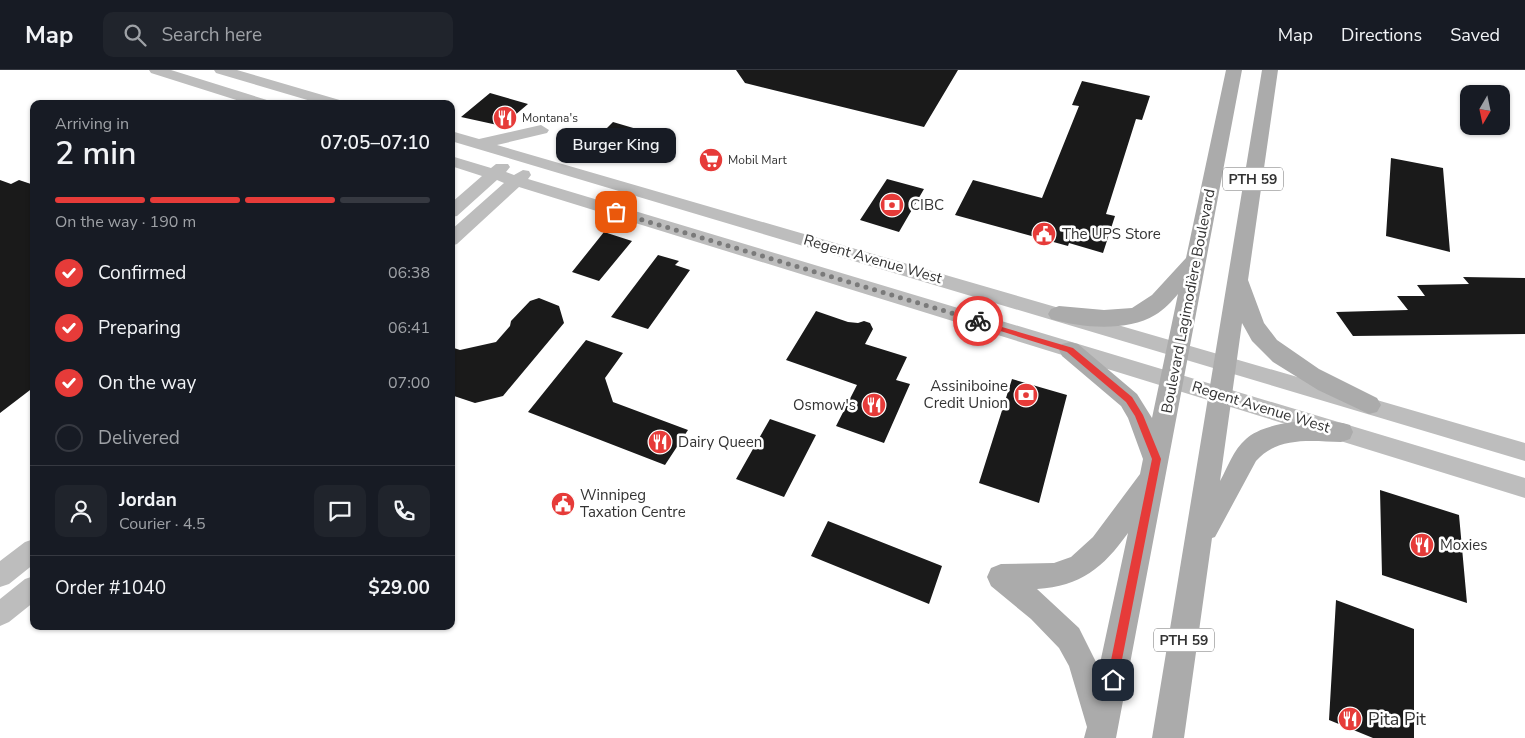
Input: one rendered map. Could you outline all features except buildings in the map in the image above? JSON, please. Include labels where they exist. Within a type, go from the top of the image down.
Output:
[{"type":"main road","points":[[156,70],[253,100]]},
{"type":"main road","points":[[221,70],[324,100]]},
{"type":"main road","name":"Boulevard Lagimodière Boulevard","points":[[1101,733],[1234,70]]},
{"type":"main road","name":"PTH 59","points":[[1168,738],[1270,70]]},
{"type":"main road","points":[[478,144],[500,141],[541,130]]},
{"type":"main road","name":"Regent Avenue West","points":[[455,137],[1525,452]]},
{"type":"main road","points":[[455,208],[517,155]]},
{"type":"main road","points":[[455,236],[538,161]]},
{"type":"main road","name":"Regent Avenue West","points":[[455,162],[1525,488]]},
{"type":"main road","points":[[720,243],[736,219]]},
{"type":"main road","points":[[1058,314],[1115,317],[1141,313],[1154,305],[1196,260]]},
{"type":"main road","points":[[1238,279],[1259,334],[1284,359],[1369,405]]},
{"type":"main road","points":[[1070,350],[1129,400],[1139,415],[1154,467],[1111,536],[1084,564],[1071,571],[1044,577],[1002,577],[1053,623],[1074,646],[1090,684],[1101,733]]},
{"type":"main road","points":[[1199,542],[1240,470],[1242,460],[1254,445],[1272,435],[1286,432],[1341,432]]},
{"type":"main road","points":[[0,576],[30,553]]},
{"type":"main road","points":[[0,614],[30,590]]},
{"type":"way so far","points":[[616,212],[978,321]]},
{"type":"place","name":"Montana's","points":[[505,118]]},
{"type":"place","name":"Mobil Mart","points":[[711,160]]},
{"type":"place","name":"CIBC","points":[[892,205]]},
{"type":"place","name":"Burger King","points":[[616,212]]},
{"type":"place","name":"The UPS Store","points":[[1044,234]]},
{"type":"place","name":"Assiniboine Credit Union","points":[[1026,395]]},
{"type":"place","name":"Osmow's","points":[[874,405]]},
{"type":"place","name":"Dairy Queen","points":[[660,442]]},
{"type":"place","name":"Winnipeg Taxation Centre","points":[[563,504]]},
{"type":"place","name":"Moxies","points":[[1422,545]]},
{"type":"place","name":"Pita Pit","points":[[1350,719]]},
{"type":"route","points":[[978,321],[1070,350],[1102,374],[1129,400],[1144,427],[1156,459],[1113,680]]}]
